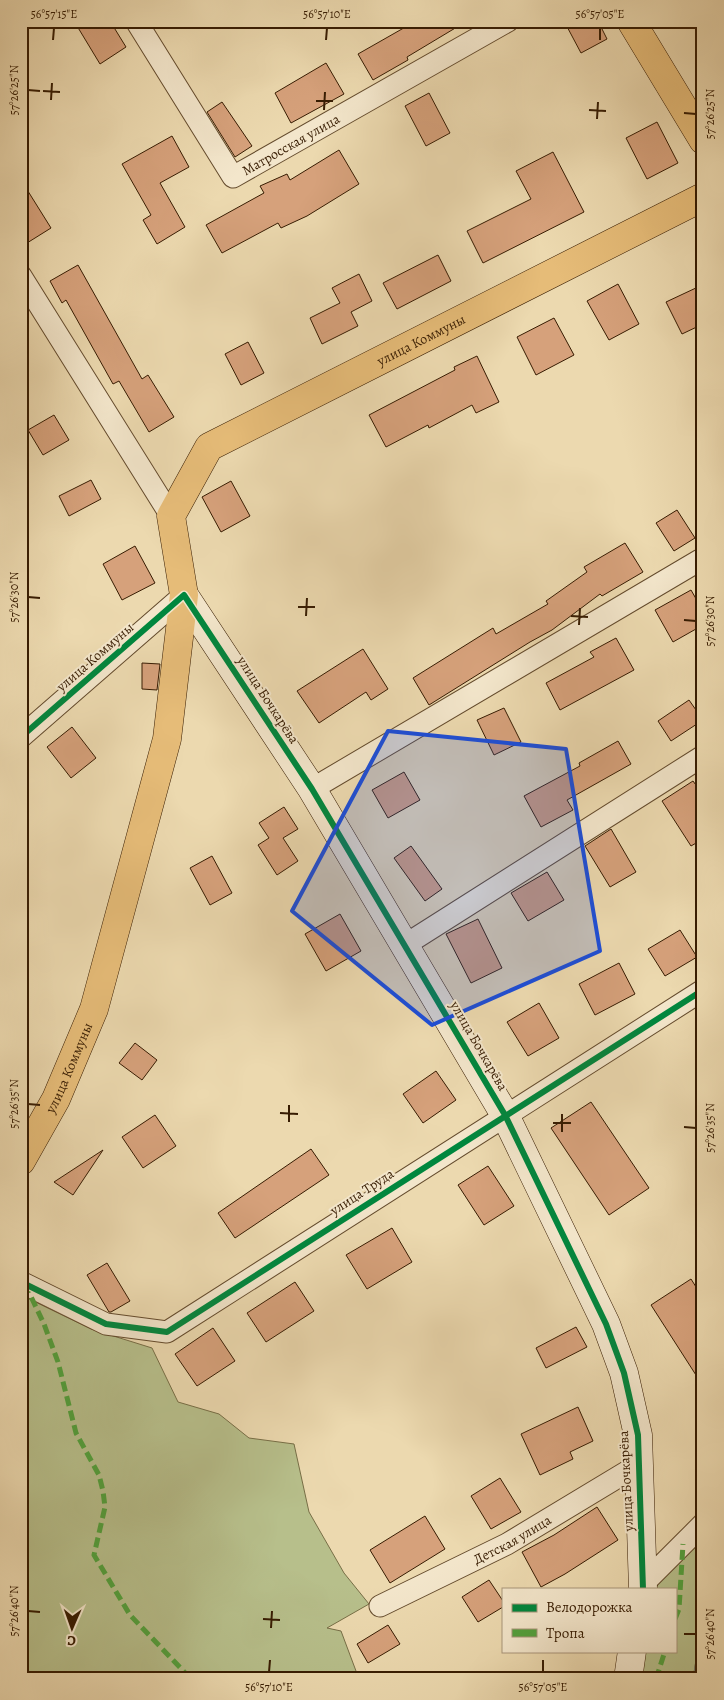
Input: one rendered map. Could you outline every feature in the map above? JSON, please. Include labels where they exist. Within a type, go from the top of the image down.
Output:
[{"type":"main road","points":[[631,21],[703,140]]},
{"type":"main road","name":"улица Коммуны","points":[[171,516],[209,447],[703,198]]},
{"type":"main road","name":"улица Бочкарёва","points":[[171,516],[184,595]]},
{"type":"main road","name":"улица Коммуны","points":[[21,1161],[56,1099],[94,1008],[167,739],[184,595]]},
{"type":"street","name":"Матросская улица","points":[[136,21],[234,177],[508,21]]},
{"type":"street","name":"улица Бочкарёва","points":[[21,276],[171,516]]},
{"type":"street","points":[[312,789],[700,560],[703,564]]},
{"type":"street","name":"улица Бочкарёва","points":[[184,595],[312,789],[505,1115],[606,1324],[624,1373],[638,1435],[643,1586]]},
{"type":"street","name":"улица Коммуны","points":[[21,738],[184,595]]},
{"type":"street","points":[[405,945],[703,756]]},
{"type":"street","name":"улица Труда","points":[[21,1282],[106,1324],[167,1332],[703,990]]},
{"type":"street","name":"Детская улица","points":[[380,1606],[507,1544],[638,1466]]},
{"type":"street","points":[[643,1586],[703,1524]]},
{"type":"street","points":[[628,1679],[632,1652]]},
{"type":"highlighted area","points":[[388,731],[566,749],[600,951],[432,1025],[292,911]]},
{"type":"green space","points":[[21,1295],[91,1329],[152,1348],[178,1402],[219,1414],[249,1438],[294,1444],[309,1512],[344,1573],[369,1604],[327,1628],[341,1631],[359,1679],[21,1679]]},
{"type":"green space","points":[[703,1535],[703,1632],[700,1635],[693,1679],[637,1679],[642,1652],[676,1652],[676,1588],[654,1588]]},
{"type":"water","points":[[703,1632],[703,1679],[693,1679],[700,1635]]},
{"type":"building","points":[[74,21],[110,21],[126,47],[100,64]]},
{"type":"building","points":[[416,21],[467,21],[407,57],[408,60],[373,80],[358,54]]},
{"type":"building","points":[[564,21],[598,21],[607,39],[581,53]]},
{"type":"building","points":[[326,63],[344,94],[291,123],[275,93]]},
{"type":"building","points":[[429,93],[450,133],[426,146],[405,106]]},
{"type":"building","points":[[222,102],[252,146],[235,157],[207,112]]},
{"type":"building","points":[[657,122],[678,163],[647,179],[626,138]]},
{"type":"building","points":[[172,136],[189,167],[160,183],[185,227],[157,244],[143,220],[151,215],[122,164]]},
{"type":"building","points":[[339,150],[359,184],[307,216],[281,228],[278,223],[222,253],[206,225],[264,193],[260,186],[287,174],[290,180]]},
{"type":"building","points":[[553,152],[584,212],[483,263],[467,231],[531,199],[516,171]]},
{"type":"building","points":[[21,180],[51,228],[27,243],[21,234]]},
{"type":"building","points":[[438,255],[451,281],[397,309],[383,283]]},
{"type":"building","points":[[78,265],[142,379],[148,375],[174,417],[149,432],[119,381],[113,384],[66,300],[62,303],[50,281]]},
{"type":"building","points":[[359,274],[372,301],[351,312],[358,326],[322,344],[310,318],[340,303],[332,288]]},
{"type":"building","points":[[618,284],[639,324],[609,340],[587,301]]},
{"type":"building","points":[[698,287],[703,297],[703,324],[682,334],[666,302]]},
{"type":"building","points":[[554,318],[574,355],[536,375],[517,337]]},
{"type":"building","points":[[248,342],[264,373],[241,385],[225,354]]},
{"type":"building","points":[[477,356],[499,402],[476,413],[472,405],[429,428],[428,425],[386,447],[369,415],[455,370],[454,367]]},
{"type":"building","points":[[54,415],[69,440],[43,455],[28,430]]},
{"type":"building","points":[[91,480],[101,499],[69,516],[59,496]]},
{"type":"building","points":[[231,481],[250,516],[221,532],[202,497]]},
{"type":"building","points":[[677,510],[695,538],[674,551],[656,523]]},
{"type":"building","points":[[625,543],[643,572],[602,596],[600,594],[552,630],[429,705],[413,678],[493,628],[496,634],[548,604],[546,601],[587,572],[584,567]]},
{"type":"building","points":[[135,546],[155,583],[122,600],[103,564]]},
{"type":"building","points":[[691,590],[703,611],[703,625],[673,642],[655,610]]},
{"type":"building","points":[[616,638],[634,670],[560,710],[546,683],[594,657],[590,652]]},
{"type":"building","points":[[363,649],[388,689],[371,700],[366,692],[319,723],[297,691]]},
{"type":"building","points":[[142,663],[160,664],[157,690],[142,689]]},
{"type":"building","points":[[689,700],[703,720],[671,741],[658,721]]},
{"type":"building","points":[[504,708],[521,742],[494,755],[477,720]]},
{"type":"building","points":[[72,727],[96,758],[71,778],[47,747]]},
{"type":"building","points":[[618,741],[631,764],[567,800],[573,810],[541,827],[524,796],[580,766],[579,763]]},
{"type":"building","points":[[404,772],[420,800],[388,818],[372,790]]},
{"type":"building","points":[[693,781],[703,795],[703,839],[691,846],[662,801]]},
{"type":"building","points":[[284,807],[298,829],[283,838],[298,861],[277,875],[258,845],[269,838],[259,823]]},
{"type":"building","points":[[611,829],[636,872],[610,887],[585,846]]},
{"type":"building","points":[[411,846],[442,889],[425,901],[394,858]]},
{"type":"building","points":[[212,856],[232,893],[210,905],[190,868]]},
{"type":"building","points":[[547,872],[564,900],[528,921],[511,893]]},
{"type":"building","points":[[340,914],[361,951],[326,971],[305,934]]},
{"type":"building","points":[[478,919],[502,968],[471,983],[446,934]]},
{"type":"building","points":[[680,930],[697,957],[665,976],[648,949]]},
{"type":"building","points":[[619,963],[635,994],[595,1015],[579,984]]},
{"type":"building","points":[[539,1003],[559,1038],[528,1056],[507,1022]]},
{"type":"building","points":[[135,1043],[157,1060],[142,1080],[119,1063]]},
{"type":"building","points":[[436,1071],[456,1100],[423,1123],[403,1094]]},
{"type":"building","points":[[591,1102],[649,1188],[609,1215],[551,1128]]},
{"type":"building","points":[[155,1115],[176,1146],[143,1168],[122,1137]]},
{"type":"building","points":[[311,1149],[329,1175],[235,1238],[218,1213]]},
{"type":"building","points":[[103,1150],[73,1195],[54,1182]]},
{"type":"building","points":[[488,1166],[514,1206],[484,1225],[458,1185]]},
{"type":"building","points":[[392,1228],[412,1262],[367,1289],[346,1255]]},
{"type":"building","points":[[107,1263],[130,1301],[111,1312],[109,1312],[87,1275]]},
{"type":"building","points":[[691,1279],[703,1298],[703,1386],[651,1305]]},
{"type":"building","points":[[295,1282],[314,1311],[266,1342],[247,1313]]},
{"type":"building","points":[[576,1327],[587,1347],[546,1368],[536,1348]]},
{"type":"building","points":[[213,1328],[235,1361],[197,1386],[175,1354]]},
{"type":"building","points":[[578,1407],[593,1441],[570,1452],[573,1459],[540,1475],[521,1434]]},
{"type":"building","points":[[500,1478],[521,1512],[491,1529],[471,1496]]},
{"type":"building","points":[[597,1507],[618,1540],[541,1587],[522,1552],[554,1535]]},
{"type":"building","points":[[425,1516],[445,1549],[390,1583],[370,1550]]},
{"type":"building","points":[[489,1580],[502,1600],[502,1608],[478,1622],[462,1597]]},
{"type":"building","points":[[388,1625],[400,1644],[368,1663],[357,1644]]},
{"type":"marked path","points":[[25,1284],[44,1324],[58,1362],[76,1433],[99,1475],[105,1507],[94,1555],[130,1615],[191,1679]]},
{"type":"marked path","points":[[676,1616],[679,1609],[683,1544]]},
{"type":"marked path","points":[[656,1679],[665,1652]]},
{"type":"cycle path","points":[[21,737],[184,595],[312,789],[505,1115],[606,1324],[624,1373],[638,1435],[643,1588]]},
{"type":"cycle path","points":[[21,1282],[106,1324],[167,1332],[703,990]]}]
